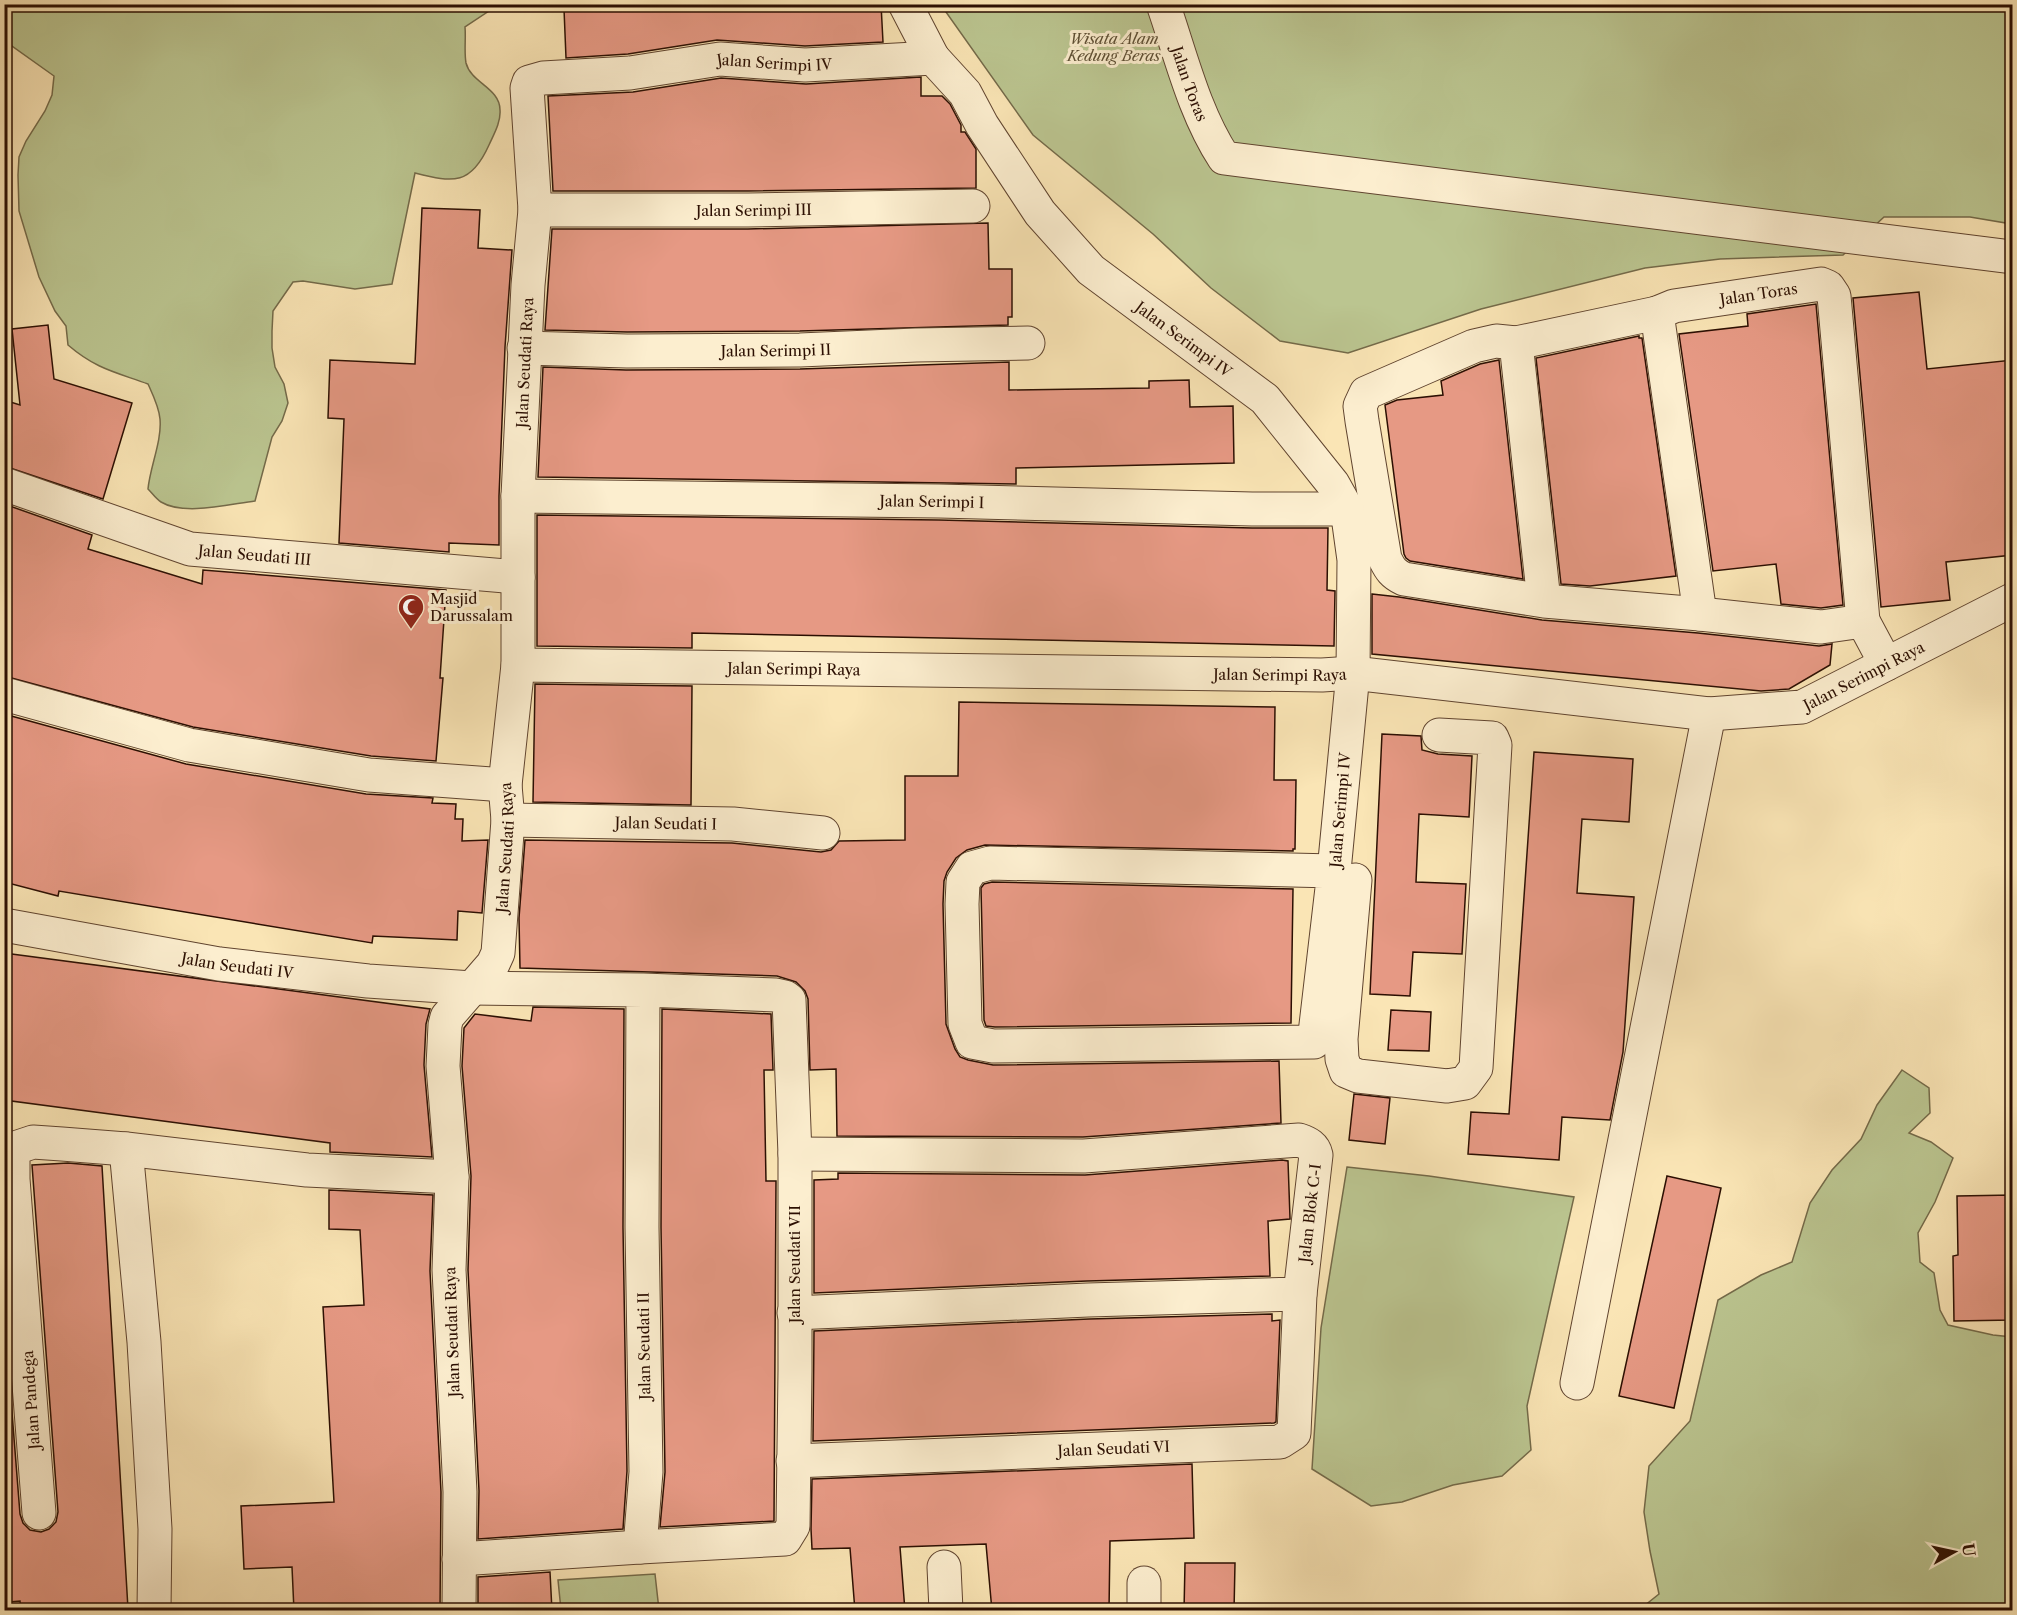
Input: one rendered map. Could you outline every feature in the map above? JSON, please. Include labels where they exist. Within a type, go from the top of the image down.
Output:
[{"type":"street","points":[[905,4],[933,58]]},
{"type":"street","name":"Jalan Toras","points":[[1163,4],[1200,112],[1210,137],[1224,158],[2013,257]]},
{"type":"street","name":"Jalan Serimpi IV","points":[[543,78],[630,73],[720,59],[806,65],[933,58],[965,93],[982,125],[1040,213],[1091,270],[1265,399],[1333,484],[1347,509],[1354,560],[1363,675],[1341,1039],[1342,1059],[1346,1071],[1358,1076],[1447,1086],[1465,1083],[1476,1068],[1495,745],[1492,738],[1439,735]]},
{"type":"street","name":"Jalan Seudati Raya","points":[[459,1611],[460,1492],[449,1270],[452,1177],[443,1066],[445,1025],[447,1017],[493,964],[498,953],[508,820],[505,785],[518,664],[518,496],[524,348],[535,210],[527,88],[529,82],[543,78]]},
{"type":"street","name":"Jalan Serimpi III","points":[[535,210],[748,210],[973,206]]},
{"type":"street","name":"Jalan Toras","points":[[1657,313],[1674,306],[1821,284],[1828,287],[1834,296],[1863,621],[1886,664]]},
{"type":"street","points":[[1700,614],[1657,313],[1516,343],[1496,341],[1474,346],[1366,393],[1360,406],[1384,559],[1390,570],[1404,579],[1544,601],[1821,627],[1863,621]]},
{"type":"street","name":"Jalan Serimpi II","points":[[524,348],[627,351],[800,350],[1028,343]]},
{"type":"street","points":[[1516,343],[1544,601]]},
{"type":"street","name":"Jalan Seudati III","points":[[4,484],[190,549],[518,577]]},
{"type":"street","name":"Jalan Serimpi I","points":[[518,496],[972,501],[1252,509],[1347,509]]},
{"type":"street","name":"Jalan Serimpi Raya","points":[[518,664],[1363,675],[1709,714],[1802,707],[2013,600]]},
{"type":"street","name":"Jalan Serimpi IV","points":[[1334,871],[990,863],[972,868],[963,882],[962,904],[965,1024],[972,1042],[993,1046],[1314,1042],[1334,871],[1363,675]]},
{"type":"street","points":[[4,694],[189,745],[369,775],[505,785]]},
{"type":"street","points":[[1576,1383],[1709,714]]},
{"type":"street","name":"Jalan Seudati I","points":[[508,820],[733,824],[823,832]]},
{"type":"street","name":"Jalan Seudati IV","points":[[4,925],[219,964],[368,981],[472,988]]},
{"type":"street","points":[[472,988],[643,990]]},
{"type":"street","name":"Jalan Seudati VII","points":[[640,1547],[785,1539],[793,1526],[795,1370],[795,1154],[789,1000],[776,995],[643,990]]},
{"type":"street","name":"Jalan Seudati II","points":[[640,1547],[646,1472],[642,1227],[643,990]]},
{"type":"street","name":"Jalan Blok C-I","points":[[795,1154],[1084,1156],[1299,1140],[1314,1148],[1316,1155],[1300,1294]]},
{"type":"street","name":"Jalan Pandega","points":[[39,1513],[13,1156],[18,1147],[33,1142],[126,1149],[307,1170],[452,1177]]},
{"type":"street","points":[[126,1149],[145,1353],[155,1529],[154,1611]]},
{"type":"street","points":[[794,1313],[1088,1300],[1300,1294]]},
{"type":"street","name":"Jalan Seudati VI","points":[[793,1461],[1280,1442],[1294,1433],[1300,1294]]},
{"type":"street","points":[[459,1559],[640,1547]]},
{"type":"street","points":[[944,1567],[946,1611]]},
{"type":"green space","points":[[5,4],[498,5],[465,27],[466,63],[473,76],[491,91],[499,102],[500,114],[497,128],[482,158],[468,174],[451,179],[415,173],[392,284],[355,289],[303,281],[293,282],[273,311],[272,348],[275,367],[284,384],[288,403],[282,421],[272,437],[255,501],[194,509],[171,506],[159,501],[148,489],[158,445],[160,419],[156,401],[148,384],[97,365],[68,345],[66,326],[55,311],[39,277],[19,211],[19,157],[52,95],[54,76],[5,41]]},
{"type":"green space","name":"Wisata Alam Kedung Beras","points":[[941,5],[2012,5],[2012,224],[1970,217],[1884,217],[1843,255],[1720,259],[1645,268],[1481,309],[1348,353],[1280,341],[1211,288],[1153,234],[1033,135]]},
{"type":"green space","points":[[1902,1070],[1929,1088],[1930,1113],[1909,1133],[1931,1142],[1953,1158],[1935,1202],[1918,1233],[1920,1262],[1934,1273],[1940,1310],[1948,1325],[2012,1337],[2012,1610],[1639,1610],[1659,1594],[1644,1512],[1649,1466],[1690,1421],[1718,1300],[1761,1275],[1792,1262],[1810,1203],[1832,1170],[1861,1139],[1877,1105]]},
{"type":"green space","points":[[1347,1167],[1429,1176],[1574,1197],[1527,1406],[1531,1450],[1502,1476],[1453,1485],[1402,1502],[1371,1506],[1312,1469],[1321,1328]]},
{"type":"green space","points":[[655,1574],[659,1610],[561,1610],[558,1580]]},
{"type":"building","points":[[597,4],[881,4],[883,42],[805,46],[717,40],[628,54],[566,58],[564,9],[597,7]]},
{"type":"building","points":[[921,77],[921,96],[942,96],[950,104],[961,125],[961,132],[965,132],[976,149],[976,188],[553,191],[548,96],[633,92],[721,78],[806,84]]},
{"type":"building","points":[[422,208],[480,210],[478,248],[512,250],[505,347],[499,545],[449,543],[449,552],[339,543],[344,419],[328,418],[330,360],[415,364]]},
{"type":"building","points":[[988,223],[989,269],[1012,269],[1012,317],[1008,317],[1008,325],[800,331],[545,330],[552,229],[748,229]]},
{"type":"building","points":[[1919,292],[1927,369],[2013,360],[2013,555],[1946,562],[1950,600],[1881,607],[1853,298]]},
{"type":"building","points":[[1816,304],[1843,605],[1821,608],[1781,604],[1776,564],[1713,571],[1679,334],[1748,326],[1747,314]]},
{"type":"building","points":[[48,325],[54,379],[132,403],[103,499],[4,466],[4,400],[20,405],[12,329]]},
{"type":"building","points":[[1639,336],[1642,338],[1676,576],[1590,586],[1561,584],[1536,358]]},
{"type":"building","points":[[1499,360],[1523,579],[1410,561],[1406,558],[1385,405],[1397,400],[1443,395],[1441,381],[1480,364]]},
{"type":"building","points":[[1009,362],[1009,390],[1149,388],[1149,381],[1189,380],[1190,407],[1233,406],[1234,463],[1016,468],[1016,484],[538,477],[543,367],[626,370],[800,369]]},
{"type":"building","points":[[4,504],[92,535],[88,549],[202,584],[203,570],[446,590],[440,678],[443,678],[436,761],[371,756],[193,727],[4,676]]},
{"type":"building","points":[[537,515],[1328,528],[1327,590],[1335,591],[1334,646],[692,633],[692,648],[537,646]]},
{"type":"building","points":[[1372,594],[1542,620],[1819,646],[1832,644],[1830,665],[1789,689],[1761,691],[1372,654]]},
{"type":"building","points":[[535,684],[692,686],[691,805],[533,802]]},
{"type":"building","points":[[959,702],[1275,707],[1274,780],[1296,780],[1295,849],[1293,851],[985,845],[967,850],[956,858],[944,881],[943,904],[946,1024],[960,1057],[993,1065],[1279,1061],[1281,1123],[1083,1137],[837,1136],[836,1069],[810,1070],[808,999],[805,991],[796,982],[777,976],[520,968],[519,918],[525,840],[732,843],[821,852],[831,850],[839,841],[905,840],[905,776],[958,776]]},
{"type":"building","points":[[4,714],[186,764],[366,794],[433,798],[432,803],[456,804],[455,819],[463,819],[462,841],[488,840],[482,913],[458,911],[457,940],[373,936],[372,943],[59,891],[58,896],[4,882]]},
{"type":"building","points":[[1382,734],[1421,736],[1422,750],[1438,754],[1472,756],[1469,817],[1419,814],[1416,882],[1466,884],[1462,954],[1413,952],[1410,996],[1370,994]]},
{"type":"building","points":[[1534,752],[1633,759],[1629,822],[1582,819],[1577,893],[1634,897],[1623,1052],[1610,1120],[1562,1117],[1559,1160],[1468,1154],[1471,1112],[1509,1114]]},
{"type":"building","points":[[992,882],[1293,889],[1291,1023],[986,1026],[981,888],[984,884]]},
{"type":"building","points":[[4,953],[430,1009],[426,1024],[424,1065],[432,1157],[330,1152],[330,1143],[4,1100]]},
{"type":"building","points":[[533,1007],[624,1009],[623,1227],[627,1471],[623,1529],[478,1539],[479,1491],[468,1270],[471,1176],[462,1066],[464,1028],[475,1014],[531,1021]]},
{"type":"building","points":[[662,1009],[771,1014],[773,1070],[764,1070],[766,1181],[776,1181],[774,1521],[660,1527],[665,1472],[661,1227]]},
{"type":"building","points":[[1391,1010],[1431,1012],[1429,1051],[1388,1050]]},
{"type":"building","points":[[1354,1094],[1390,1098],[1385,1144],[1349,1140]]},
{"type":"building","points":[[1288,1161],[1290,1219],[1268,1221],[1270,1276],[1087,1281],[814,1293],[814,1180],[838,1179],[838,1173],[1085,1175]]},
{"type":"building","points":[[68,1163],[102,1166],[128,1609],[21,1611],[20,1601],[9,1602],[4,1541],[4,1311],[20,1514],[23,1523],[30,1530],[41,1532],[49,1529],[56,1522],[58,1512],[32,1165]]},
{"type":"building","points":[[1667,1176],[1721,1188],[1674,1408],[1619,1396]]},
{"type":"building","points":[[329,1190],[433,1195],[430,1271],[441,1492],[440,1611],[294,1611],[292,1567],[244,1569],[241,1506],[334,1502],[323,1307],[364,1305],[360,1230],[329,1229]]},
{"type":"building","points":[[2013,1195],[2013,1320],[1954,1321],[1953,1256],[1958,1255],[1957,1196]]},
{"type":"building","points":[[1272,1314],[1272,1321],[1280,1320],[1276,1422],[1274,1423],[813,1441],[814,1331]]},
{"type":"building","points":[[1192,1464],[1194,1538],[1110,1541],[1109,1611],[992,1611],[986,1544],[900,1547],[905,1611],[855,1611],[850,1548],[812,1549],[812,1479]]},
{"type":"building","points":[[1185,1563],[1235,1563],[1234,1611],[1184,1611]]},
{"type":"building","points":[[550,1572],[552,1611],[478,1611],[478,1577]]},
{"type":"place","name":"Masjid Darussalam","points":[[411,630]]}]
